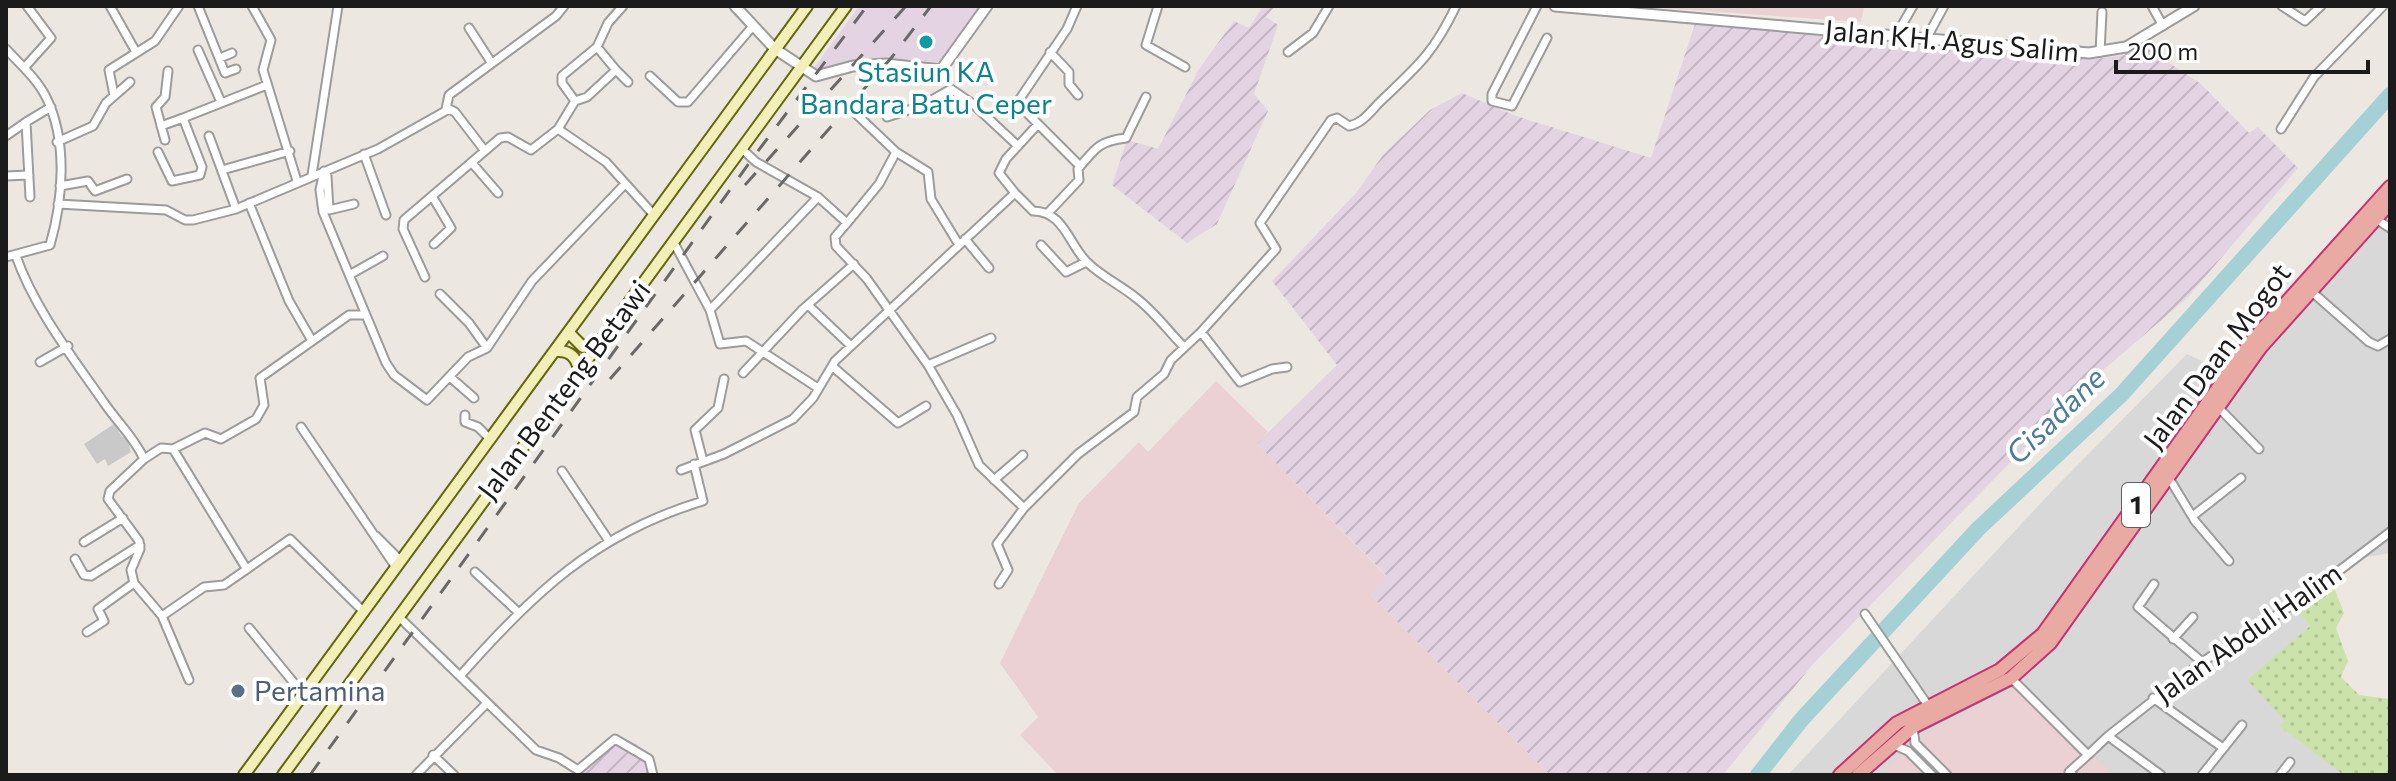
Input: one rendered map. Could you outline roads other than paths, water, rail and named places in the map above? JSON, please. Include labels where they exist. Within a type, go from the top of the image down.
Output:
[{"type":"highway","name":"Jalan Daan Mogot","points":[[1858,775],[1889,744],[1913,727],[2011,678],[2059,633],[2250,343],[2390,187]]},
{"type":"highway","name":"Jalan Daan Mogot","points":[[1840,775],[1883,733],[1927,704],[2000,670],[2033,645],[2169,478],[2217,406],[2309,290],[2390,203]]},
{"type":"main road","name":"Jalan Benteng Betawi","points":[[244,775],[490,439],[571,336],[653,214],[779,52],[807,6]]},
{"type":"main road","name":"Jalan Benteng Betawi","points":[[283,775],[577,364],[598,343],[674,243],[798,66],[846,6]]},
{"type":"main road","points":[[571,336],[586,348],[598,343]]},
{"type":"main road","points":[[560,351],[577,364]]},
{"type":"street","points":[[24,68],[51,38],[27,6]]},
{"type":"street","points":[[110,6],[136,52]]},
{"type":"street","points":[[114,95],[109,70],[160,36],[179,6]]},
{"type":"street","points":[[198,6],[225,73],[236,69]]},
{"type":"street","points":[[252,6],[271,40],[263,70],[297,181]]},
{"type":"street","points":[[338,6],[319,172],[323,212],[392,372],[425,400],[433,397],[468,357],[487,348],[532,281],[625,184]]},
{"type":"street","points":[[58,204],[166,210],[188,221],[236,209],[398,140],[446,109],[449,95],[556,16],[564,6]]},
{"type":"street","points":[[575,101],[562,83],[562,76],[597,47],[608,23],[623,6]]},
{"type":"street","points":[[735,6],[779,52],[816,76],[853,66],[886,64],[941,70],[987,6]]},
{"type":"street","points":[[1077,6],[1067,29],[1017,103],[1080,166]]},
{"type":"street","points":[[1158,6],[1146,45],[1185,67]]},
{"type":"street","points":[[1288,52],[1318,27],[1329,6]]},
{"type":"street","points":[[999,584],[1007,574],[1008,565],[997,544],[1024,508],[1078,454],[1135,411],[1137,397],[1164,374],[1171,360],[1201,332],[1276,249],[1260,223],[1331,120],[1337,118],[1355,125],[1418,70],[1456,6]]},
{"type":"street","points":[[1537,6],[1492,94],[1492,101],[1512,106],[1547,38]]},
{"type":"street","name":"Jalan KH. Agus Salim","points":[[1555,6],[1925,41],[2100,52],[2126,47],[2194,6]]},
{"type":"street","points":[[1895,37],[1913,6]]},
{"type":"street","points":[[1925,41],[1944,6]]},
{"type":"street","points":[[2152,6],[2163,26]]},
{"type":"street","points":[[2282,6],[2305,21],[2321,6]]},
{"type":"street","points":[[2281,129],[2314,77],[2383,6]]},
{"type":"street","points":[[2100,52],[2102,12]]},
{"type":"street","points":[[650,76],[678,102],[688,102],[753,26]]},
{"type":"street","points":[[469,28],[491,62]]},
{"type":"street","points":[[597,47],[628,82]]},
{"type":"street","points":[[198,50],[221,102]]},
{"type":"street","points":[[6,257],[50,245],[60,186],[51,107],[41,88],[7,51]]},
{"type":"street","points":[[1050,52],[1069,72],[1069,84],[1078,95]]},
{"type":"street","points":[[220,58],[232,53]]},
{"type":"street","points":[[425,277],[402,224],[504,137],[531,150],[558,129],[575,101],[587,97],[616,70]]},
{"type":"street","points":[[165,140],[156,107],[165,97],[168,71]]},
{"type":"street","points":[[57,142],[93,126],[102,107],[130,82]]},
{"type":"street","points":[[161,126],[267,85]]},
{"type":"street","points":[[887,117],[921,106],[952,90],[973,104],[1018,146]]},
{"type":"street","points":[[1047,214],[1079,180],[1080,166],[1109,138],[1126,138],[1146,97]]},
{"type":"street","points":[[6,136],[51,107]]},
{"type":"street","points":[[446,109],[455,112],[485,151]]},
{"type":"street","points":[[852,110],[896,152],[928,172],[931,199],[962,242],[989,268]]},
{"type":"street","points":[[158,152],[176,182],[202,172],[183,118]]},
{"type":"street","points":[[26,122],[30,197]]},
{"type":"street","points":[[1038,124],[999,173],[1033,211],[1047,214],[1069,232],[1075,250],[1086,262],[1139,300],[1184,347]]},
{"type":"street","points":[[558,129],[594,152],[653,214]]},
{"type":"street","points":[[209,136],[236,209]]},
{"type":"street","points":[[742,149],[756,162],[818,197],[847,223]]},
{"type":"street","points":[[222,170],[290,151]]},
{"type":"street","points":[[896,152],[879,184],[834,240],[928,365],[957,415],[974,458],[1024,508]]},
{"type":"street","points":[[364,154],[386,215]]},
{"type":"street","points":[[472,163],[498,193]]},
{"type":"street","points":[[319,172],[329,210],[354,204]]},
{"type":"street","points":[[6,176],[29,175]]},
{"type":"street","points":[[60,186],[88,181],[98,191],[127,179]]},
{"type":"street","points":[[681,470],[793,419],[808,405],[832,366],[851,346],[1015,193]]},
{"type":"street","points":[[432,196],[451,228],[434,244]]},
{"type":"street","points":[[710,310],[818,197]]},
{"type":"street","points":[[249,203],[289,301],[311,339]]},
{"type":"street","points":[[2376,219],[2390,228]]},
{"type":"street","points":[[674,243],[710,310],[720,344],[744,341],[818,388]]},
{"type":"street","points":[[1041,245],[1066,272],[1086,262]]},
{"type":"street","points":[[16,256],[27,285],[144,459]]},
{"type":"street","points":[[351,274],[383,256]]},
{"type":"street","points":[[743,373],[808,305],[854,264]]},
{"type":"street","points":[[2309,290],[2369,342],[2378,346],[2390,339]]},
{"type":"street","points":[[440,294],[469,323],[487,348]]},
{"type":"street","points":[[808,305],[851,346]]},
{"type":"street","points":[[140,545],[108,495],[144,459],[161,448],[173,449],[205,433],[221,439],[256,419],[265,400],[259,380],[288,361],[311,339],[354,314],[365,315]]},
{"type":"street","points":[[1201,332],[1240,382],[1272,369],[1287,367]]},
{"type":"street","points":[[928,365],[991,338]]},
{"type":"street","points":[[40,362],[68,346]]},
{"type":"street","points":[[832,366],[899,424],[926,406]]},
{"type":"street","points":[[450,377],[474,398]]},
{"type":"street","points":[[703,461],[695,430],[718,410],[724,379]]},
{"type":"street","points":[[2217,406],[2259,449]]},
{"type":"street","points":[[465,415],[465,422],[478,427],[490,439]]},
{"type":"street","points":[[301,427],[374,535],[398,563]]},
{"type":"street","points":[[173,449],[246,568]]},
{"type":"street","points":[[994,480],[1023,455]]},
{"type":"street","points":[[460,676],[518,612],[561,572],[609,541],[671,510],[703,501],[694,464]]},
{"type":"street","points":[[562,471],[609,541]]},
{"type":"street","points":[[2169,478],[2229,561]]},
{"type":"street","points":[[2194,515],[2241,478]]},
{"type":"street","points":[[84,542],[123,518]]},
{"type":"street","name":"Jalan Abdul Halim","points":[[2073,775],[2069,772],[2153,698],[2202,662],[2302,599],[2390,532]]},
{"type":"street","points":[[162,616],[204,587],[220,587],[290,539],[363,611]]},
{"type":"street","points":[[75,559],[84,575],[91,576],[140,545]]},
{"type":"street","points":[[140,545],[131,567],[134,583],[162,616],[189,680]]},
{"type":"street","points":[[475,572],[518,612]]},
{"type":"street","points":[[87,632],[104,621],[98,609],[134,583]]},
{"type":"street","points":[[2154,584],[2138,607],[2202,662]]},
{"type":"street","points":[[1865,614],[1927,704]]},
{"type":"street","points":[[398,616],[536,750],[559,758],[578,770],[615,739],[649,759],[653,775]]},
{"type":"street","points":[[2173,639],[2193,617]]},
{"type":"street","points":[[249,628],[303,694]]},
{"type":"street","points":[[2011,678],[2088,755]]},
{"type":"street","points":[[2153,698],[2223,748]]},
{"type":"street","points":[[416,775],[486,704]]},
{"type":"street","points":[[2202,775],[2242,725]]},
{"type":"street","points":[[1913,727],[1915,743],[1947,775]]},
{"type":"street","points":[[2108,736],[2161,775]]},
{"type":"street","points":[[1889,744],[1908,751],[1932,775]]},
{"type":"street","points":[[433,755],[454,775]]},
{"type":"street","points":[[2280,775],[2290,762]]},
{"type":"waterway","name":"Cisadane","points":[[1758,775],[1802,719],[1978,529],[2121,395],[2390,95]]},
{"type":"railway","points":[[310,775],[752,159],[867,6]]},
{"type":"railway","points":[[745,185],[906,6]]},
{"type":"railway","points":[[610,379],[892,57],[931,6]]},
{"type":"place","name":"Stasiun KA Bandara Batu Ceper","points":[[926,42]]},
{"type":"place","name":"Pertamina","points":[[238,691]]}]
